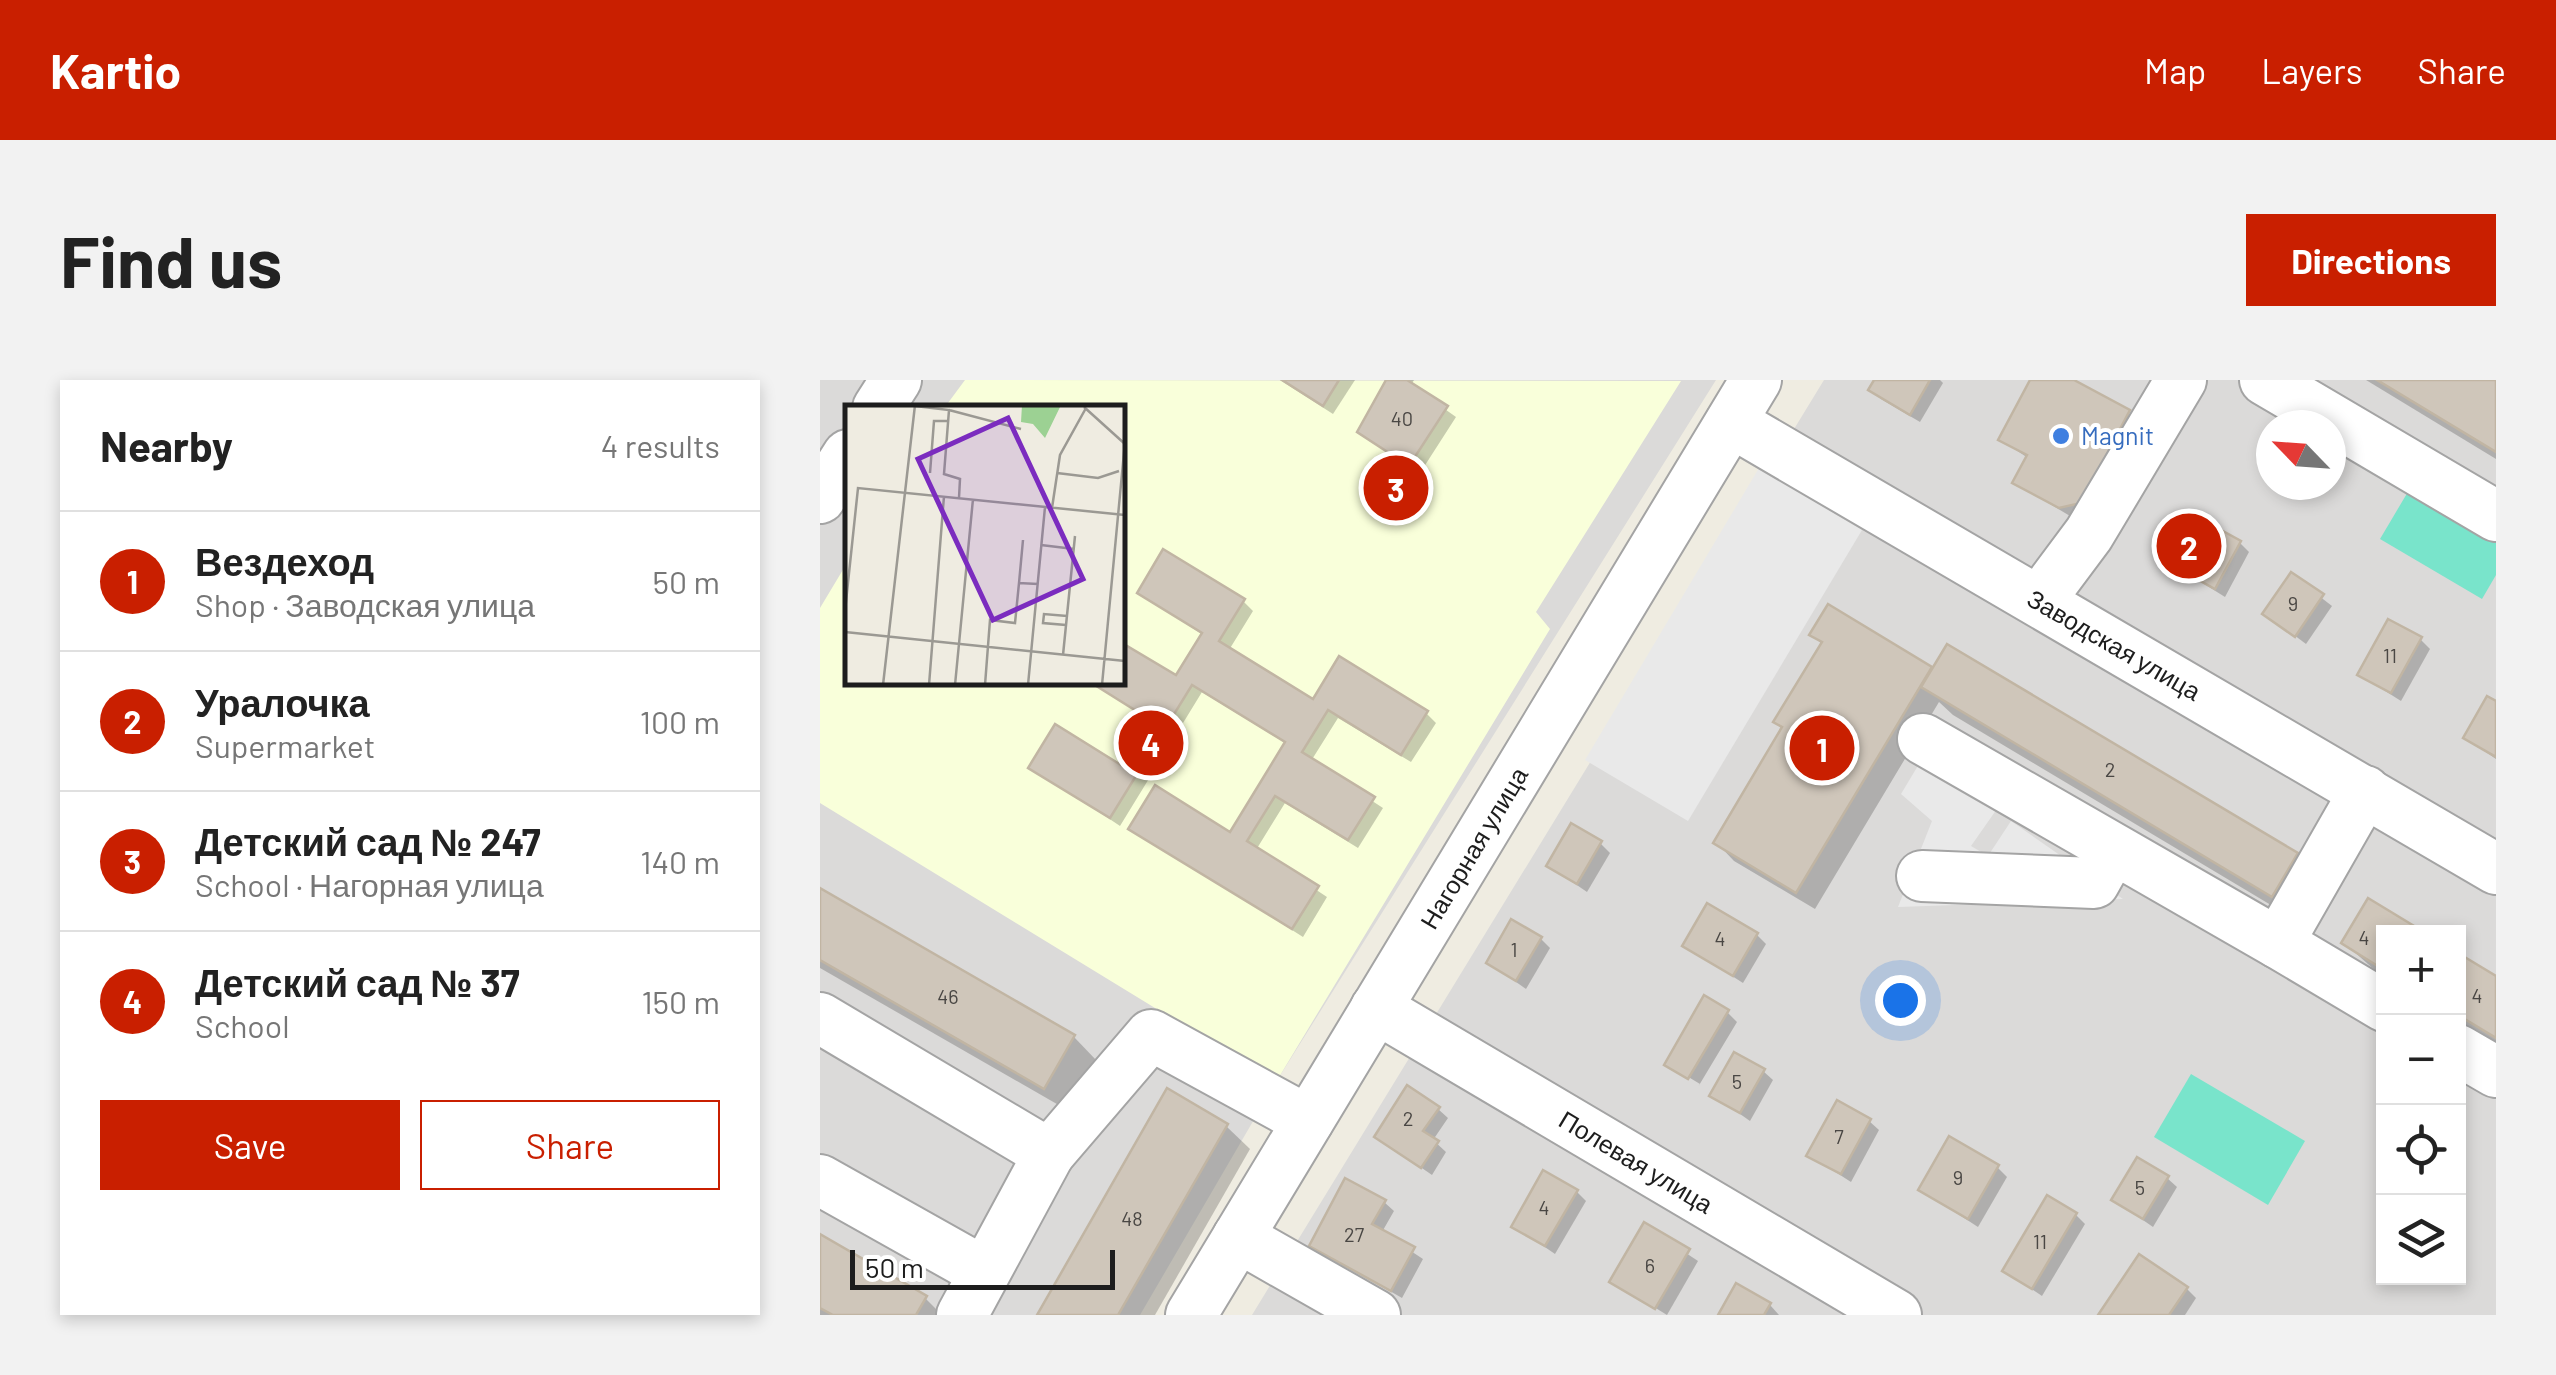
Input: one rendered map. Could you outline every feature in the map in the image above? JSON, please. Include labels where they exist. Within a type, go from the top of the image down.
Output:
[{"type":"street","points":[[880,405],[896,380]]},
{"type":"street","name":"Нагорная улица","points":[[1191,1315],[1756,380]]},
{"type":"street","points":[[2039,602],[2089,534],[2181,380]]},
{"type":"street","points":[[2265,380],[2496,516]]},
{"type":"street","name":"Заводская улица","points":[[1731,422],[2496,869]]},
{"type":"street","points":[[820,498],[845,460]]},
{"type":"street","points":[[1923,738],[2376,1001]]},
{"type":"street","points":[[2278,944],[2365,791]]},
{"type":"street","points":[[1922,876],[2094,883],[2113,850]]},
{"type":"street","name":"Полевая улица","points":[[1376,1008],[1896,1315]]},
{"type":"street","points":[[820,1018],[1049,1154]]},
{"type":"street","points":[[820,1180],[972,1293],[1049,1154],[1151,1035],[1308,1121]]},
{"type":"street","points":[[2466,1055],[2496,1072]]},
{"type":"street","points":[[1238,1237],[1375,1315]]},
{"type":"shaded area","points":[[820,380],[1716,380],[1276,1082],[1140,1315],[820,1315]]},
{"type":"shaded area","points":[[965,380],[1681,381],[1536,612],[1550,629],[1276,1082],[820,803],[820,608],[845,566],[845,685],[1125,685],[1125,405],[946,405]]},
{"type":"shaded area","points":[[1824,380],[2496,380],[2496,1315],[1252,1315]]},
{"type":"shaded area","points":[[1759,468],[1862,530],[1688,821],[1585,760]]},
{"type":"shaded area","points":[[1922,759],[1999,806],[1971,846],[1988,856],[2011,821],[2123,899],[1898,907],[1932,821],[1901,794]]},
{"type":"green space","points":[[2412,485],[2496,536],[2496,575],[2482,599],[2380,539]]},
{"type":"green space","points":[[2191,1074],[2305,1141],[2268,1205],[2154,1137]]},
{"type":"building","points":[[1282,380],[1339,380],[1323,406]]},
{"type":"building","points":[[1386,380],[1407,380],[1448,406],[1409,466],[1357,432]]},
{"type":"building","points":[[1874,380],[1930,380],[1910,415],[1868,390]]},
{"type":"building","points":[[2030,380],[2074,380],[2130,410],[2081,503],[2059,508],[2012,483],[2027,455],[1998,440]]},
{"type":"building","points":[[2377,380],[2496,380],[2496,452]]},
{"type":"building","points":[[2192,514],[2241,541],[2215,589],[2166,562]]},
{"type":"building","points":[[1163,549],[1245,599],[1219,641],[1313,699],[1339,656],[1428,711],[1401,755],[1328,710],[1302,752],[1375,797],[1348,840],[1275,796],[1247,841],[1319,886],[1292,929],[1128,829],[1155,785],[1230,832],[1285,742],[1192,685],[1110,818],[1028,768],[1055,724],[1121,765],[1149,719],[1095,685],[1125,685],[1125,645],[1176,675],[1202,633],[1137,593]]},
{"type":"building","points":[[2291,572],[2324,594],[2295,637],[2262,614]]},
{"type":"building","points":[[1828,604],[1932,667],[1796,893],[1713,843],[1782,727],[1773,722],[1822,642],[1809,635]]},
{"type":"building","points":[[2388,619],[2422,637],[2391,693],[2357,675]]},
{"type":"building","points":[[1947,644],[2298,853],[2272,897],[1921,687]]},
{"type":"building","points":[[2487,696],[2496,701],[2496,757],[2463,738]]},
{"type":"building","points":[[1571,823],[1602,841],[1577,884],[1546,866]]},
{"type":"building","points":[[820,888],[1075,1035],[1044,1089],[820,960]]},
{"type":"building","points":[[2368,898],[2412,925],[2376,925],[2376,965],[2341,943]]},
{"type":"building","points":[[1707,903],[1758,933],[1733,976],[1682,946]]},
{"type":"building","points":[[1511,919],[1542,937],[1516,981],[1486,963]]},
{"type":"building","points":[[2466,958],[2496,976],[2496,1038],[2466,1020]]},
{"type":"building","points":[[1704,995],[1729,1010],[1688,1079],[1664,1065]]},
{"type":"building","points":[[1734,1052],[1765,1069],[1740,1113],[1709,1096]]},
{"type":"building","points":[[1407,1085],[1440,1107],[1423,1131],[1439,1141],[1421,1168],[1374,1137]]},
{"type":"building","points":[[1167,1088],[1228,1124],[1118,1315],[1037,1315]]},
{"type":"building","points":[[1837,1100],[1871,1119],[1841,1174],[1806,1156]]},
{"type":"building","points":[[1949,1136],[1999,1165],[1968,1219],[1918,1190]]},
{"type":"building","points":[[2137,1157],[2169,1176],[2143,1219],[2111,1200]]},
{"type":"building","points":[[1543,1170],[1578,1190],[1545,1246],[1511,1227]]},
{"type":"building","points":[[1345,1178],[1386,1200],[1372,1224],[1415,1247],[1391,1291],[1309,1246]]},
{"type":"building","points":[[2047,1195],[2077,1213],[2032,1289],[2002,1271]]},
{"type":"building","points":[[1644,1222],[1690,1249],[1655,1309],[1609,1282]]},
{"type":"building","points":[[820,1234],[927,1296],[916,1315],[833,1315],[820,1308]]},
{"type":"building","points":[[2139,1254],[2188,1287],[2169,1315],[2098,1315]]},
{"type":"building","points":[[1736,1283],[1771,1303],[1764,1315],[1718,1315]]},
{"type":"place","name":"Magnit","points":[[2061,436]]},
{"type":"place","name":"Детский сад № 247","points":[[1396,488]]},
{"type":"place","name":"Уралочка","points":[[2189,546]]},
{"type":"place","name":"Детский сад № 37","points":[[1151,743]]},
{"type":"place","name":"Вездеход","points":[[1822,748]]}]
